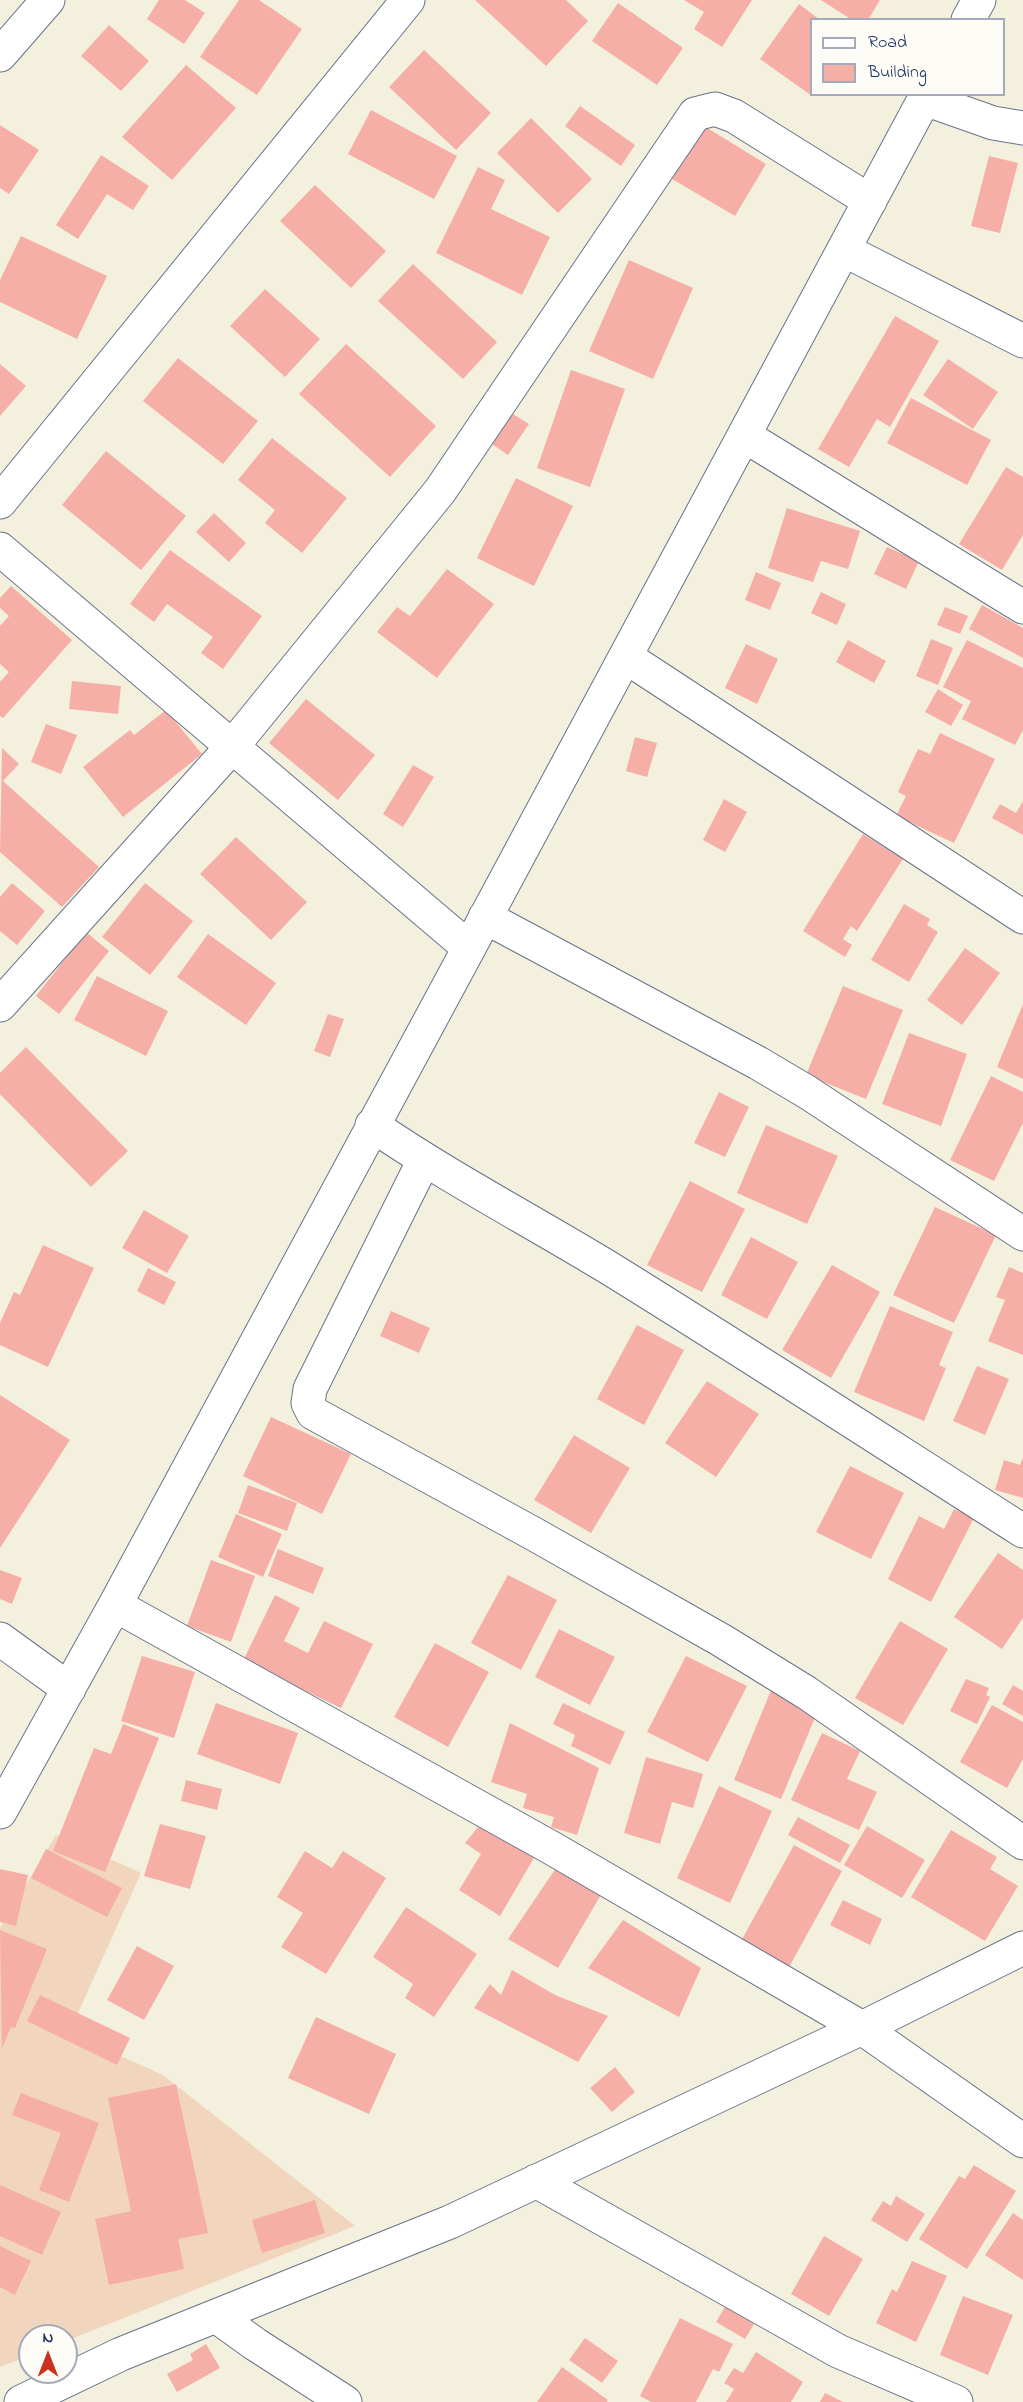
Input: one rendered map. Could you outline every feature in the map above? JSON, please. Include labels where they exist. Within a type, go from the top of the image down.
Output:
[{"type":"street","points":[[0,55],[48,0]]},
{"type":"street","points":[[0,502],[408,0]]},
{"type":"street","points":[[969,18],[979,0]]},
{"type":"street","points":[[0,1812],[115,1605],[926,97],[993,123],[1023,128]]},
{"type":"street","points":[[0,1005],[231,748],[440,491],[695,114],[715,109],[734,116],[870,201]]},
{"type":"street","points":[[844,250],[1023,341]]},
{"type":"street","points":[[745,436],[1023,607]]},
{"type":"street","points":[[0,549],[122,651],[231,748],[469,948]]},
{"type":"street","points":[[626,657],[1023,917]]},
{"type":"street","points":[[486,917],[798,1086],[1023,1234]]},
{"type":"street","points":[[372,1125],[424,1160],[557,1236],[690,1318],[1023,1531]]},
{"type":"street","points":[[424,1160],[310,1389],[308,1403],[313,1413],[721,1640],[807,1693],[1023,1843]]},
{"type":"street","points":[[115,1605],[550,1848],[862,2028],[1023,2141]]},
{"type":"street","points":[[0,1639],[69,1689]]},
{"type":"street","points":[[21,2402],[121,2354],[450,2222],[862,2028],[1023,1948]]},
{"type":"street","points":[[536,2181],[838,2351],[956,2402]]},
{"type":"street","points":[[216,2316],[345,2402]]},
{"type":"shaded area","points":[[56,1835],[141,1873],[69,2033],[163,2075],[355,2226],[78,2336],[78,2324],[18,2324],[18,2360],[0,2367],[0,1928]]},
{"type":"building","points":[[159,0],[185,0],[205,13],[184,44],[147,19]]},
{"type":"building","points":[[239,0],[259,0],[302,29],[257,95],[200,57]]},
{"type":"building","points":[[475,0],[566,0],[588,21],[546,66]]},
{"type":"building","points":[[684,0],[752,0],[722,47],[694,29],[704,12]]},
{"type":"building","points":[[821,0],[880,0],[869,18],[849,18]]},
{"type":"building","points":[[618,3],[683,48],[657,85],[592,41]]},
{"type":"building","points":[[799,4],[817,18],[810,18],[810,95],[760,59]]},
{"type":"building","points":[[109,25],[149,61],[121,91],[81,56]]},
{"type":"building","points":[[424,50],[491,113],[456,150],[389,87]]},
{"type":"building","points":[[186,65],[236,108],[172,180],[122,137]]},
{"type":"building","points":[[580,106],[635,145],[621,166],[565,126]]},
{"type":"building","points":[[371,110],[457,156],[434,199],[348,154]]},
{"type":"building","points":[[531,118],[592,179],[558,213],[497,153]]},
{"type":"building","points":[[0,125],[39,150],[9,194],[0,188]]},
{"type":"building","points":[[704,126],[766,164],[735,216],[672,179]]},
{"type":"building","points":[[101,155],[149,186],[133,210],[107,194],[78,239],[56,225]]},
{"type":"building","points":[[989,156],[1018,163],[1000,233],[971,226]]},
{"type":"building","points":[[478,167],[505,180],[491,209],[550,237],[522,295],[436,253]]},
{"type":"building","points":[[315,185],[386,251],[351,288],[280,221]]},
{"type":"building","points":[[21,236],[107,276],[77,339],[0,302],[0,280]]},
{"type":"building","points":[[629,260],[693,288],[653,379],[589,351]]},
{"type":"building","points":[[413,264],[497,342],[463,379],[378,301]]},
{"type":"building","points":[[265,289],[320,339],[285,377],[230,326]]},
{"type":"building","points":[[895,316],[939,341],[890,427],[877,419],[849,467],[818,449]]},
{"type":"building","points":[[346,344],[436,426],[390,477],[299,394]]},
{"type":"building","points":[[178,358],[258,421],[223,464],[143,401]]},
{"type":"building","points":[[948,359],[998,392],[973,429],[923,395]]},
{"type":"building","points":[[0,364],[26,386],[0,416]]},
{"type":"building","points":[[571,370],[625,389],[590,487],[537,468]]},
{"type":"building","points":[[911,398],[991,440],[967,485],[887,443]]},
{"type":"building","points":[[510,412],[529,424],[508,455],[489,442]]},
{"type":"building","points":[[272,438],[347,498],[302,553],[265,523],[275,510],[238,480]]},
{"type":"building","points":[[106,451],[186,516],[141,570],[62,505]]},
{"type":"building","points":[[1006,467],[1023,477],[1023,535],[1002,570],[959,544]]},
{"type":"building","points":[[516,478],[573,506],[534,586],[477,558]]},
{"type":"building","points":[[787,508],[860,531],[848,569],[821,561],[813,582],[768,568]]},
{"type":"building","points":[[214,513],[246,543],[229,562],[196,532]]},
{"type":"building","points":[[887,547],[919,561],[906,589],[874,574]]},
{"type":"building","points":[[170,550],[262,616],[223,669],[201,653],[213,637],[167,604],[154,622],[130,604]]},
{"type":"building","points":[[447,569],[494,604],[437,678],[377,632],[397,607],[410,616]]},
{"type":"building","points":[[756,572],[781,583],[770,610],[745,600]]},
{"type":"building","points":[[11,586],[72,640],[3,718],[0,716],[0,682],[9,672],[0,664],[0,626],[9,616],[0,608],[0,598]]},
{"type":"building","points":[[821,592],[846,604],[837,625],[811,613]]},
{"type":"building","points":[[982,605],[1023,628],[1023,658],[969,629]]},
{"type":"building","points":[[945,607],[968,616],[960,634],[937,625]]},
{"type":"building","points":[[931,639],[953,648],[938,685],[916,676]]},
{"type":"building","points":[[848,640],[886,661],[874,683],[836,662]]},
{"type":"building","points":[[967,640],[1023,668],[1023,730],[1015,745],[962,719],[971,701],[943,687]]},
{"type":"building","points":[[746,644],[778,659],[757,704],[725,688]]},
{"type":"building","points":[[72,681],[121,686],[118,714],[69,709]]},
{"type":"building","points":[[938,689],[963,705],[951,726],[925,712]]},
{"type":"building","points":[[306,699],[375,755],[338,800],[269,743]]},
{"type":"building","points":[[166,710],[202,754],[123,817],[83,767],[130,730],[134,735]]},
{"type":"building","points":[[46,724],[77,735],[61,774],[31,762]]},
{"type":"building","points":[[940,733],[995,759],[954,843],[896,816],[906,796],[898,792],[918,749],[930,754]]},
{"type":"building","points":[[635,737],[657,743],[647,777],[626,771]]},
{"type":"building","points":[[2,748],[19,764],[3,781],[99,867],[62,907],[0,852]]},
{"type":"building","points":[[413,765],[434,777],[403,827],[383,814]]},
{"type":"building","points":[[724,799],[747,812],[725,852],[703,840]]},
{"type":"building","points":[[1023,801],[1023,835],[992,818],[1000,804],[1016,813]]},
{"type":"building","points":[[863,834],[903,859],[857,931],[851,926],[843,939],[852,945],[845,957],[803,931]]},
{"type":"building","points":[[236,837],[307,902],[271,940],[200,874]]},
{"type":"building","points":[[12,883],[45,911],[17,945],[0,931],[0,897]]},
{"type":"building","points":[[145,883],[193,921],[150,975],[102,937]]},
{"type":"building","points":[[904,904],[930,919],[927,925],[938,932],[909,982],[871,960]]},
{"type":"building","points":[[86,932],[109,951],[59,1014],[36,996]]},
{"type":"building","points":[[208,934],[276,983],[246,1025],[177,977]]},
{"type":"building","points":[[965,948],[1000,973],[962,1025],[927,1000]]},
{"type":"building","points":[[97,976],[168,1011],[146,1056],[74,1020]]},
{"type":"building","points":[[843,986],[903,1010],[866,1099],[806,1075]]},
{"type":"building","points":[[1023,1004],[1023,1079],[997,1067]]},
{"type":"building","points":[[328,1014],[344,1019],[330,1057],[314,1051]]},
{"type":"building","points":[[909,1033],[967,1054],[941,1126],[882,1104]]},
{"type":"building","points":[[26,1047],[128,1151],[91,1187],[0,1094],[0,1073]]},
{"type":"building","points":[[991,1076],[1023,1092],[1023,1123],[994,1181],[950,1160]]},
{"type":"building","points":[[719,1092],[749,1107],[725,1157],[694,1143]]},
{"type":"building","points":[[766,1125],[838,1156],[807,1224],[737,1193]]},
{"type":"building","points":[[690,1181],[745,1209],[702,1292],[647,1265]]},
{"type":"building","points":[[935,1207],[996,1235],[954,1323],[893,1295]]},
{"type":"building","points":[[144,1210],[189,1236],[167,1273],[122,1248]]},
{"type":"building","points":[[751,1237],[798,1262],[767,1319],[721,1295]]},
{"type":"building","points":[[43,1245],[94,1268],[48,1367],[0,1345],[0,1323],[14,1292],[20,1295]]},
{"type":"building","points":[[832,1265],[880,1292],[831,1378],[782,1350]]},
{"type":"building","points":[[1009,1267],[1023,1273],[1023,1355],[988,1341],[1005,1300],[996,1297]]},
{"type":"building","points":[[148,1268],[176,1282],[164,1305],[137,1291]]},
{"type":"building","points":[[890,1306],[953,1332],[939,1365],[946,1368],[924,1421],[854,1392]]},
{"type":"building","points":[[391,1311],[430,1328],[419,1353],[380,1336]]},
{"type":"building","points":[[637,1325],[684,1350],[644,1425],[597,1399]]},
{"type":"building","points":[[977,1366],[1009,1379],[985,1435],[953,1421]]},
{"type":"building","points":[[707,1381],[759,1414],[716,1477],[665,1443]]},
{"type":"building","points":[[0,1395],[70,1440],[0,1548]]},
{"type":"building","points":[[271,1417],[351,1454],[322,1514],[243,1476]]},
{"type":"building","points":[[574,1435],[630,1468],[591,1533],[534,1500]]},
{"type":"building","points":[[1023,1457],[1023,1498],[995,1490],[1004,1460],[1020,1465]]},
{"type":"building","points":[[850,1466],[904,1493],[871,1559],[816,1532]]},
{"type":"building","points":[[248,1485],[297,1503],[287,1531],[238,1513]]},
{"type":"building","points":[[954,1509],[974,1518],[931,1602],[888,1579],[919,1516],[944,1529]]},
{"type":"building","points":[[236,1514],[282,1534],[263,1577],[218,1557]]},
{"type":"building","points":[[278,1549],[324,1568],[313,1594],[268,1576]]},
{"type":"building","points":[[998,1553],[1023,1570],[1023,1618],[1002,1649],[954,1617]]},
{"type":"building","points":[[211,1560],[255,1576],[231,1642],[187,1626]]},
{"type":"building","points":[[0,1570],[22,1578],[12,1604],[0,1599]]},
{"type":"building","points":[[508,1575],[557,1600],[521,1670],[471,1643]]},
{"type":"building","points":[[275,1595],[300,1608],[284,1641],[308,1653],[324,1621],[373,1644],[341,1708],[243,1661]]},
{"type":"building","points":[[900,1621],[948,1649],[903,1725],[855,1698]]},
{"type":"building","points":[[559,1629],[615,1657],[590,1705],[535,1677]]},
{"type":"building","points":[[435,1643],[489,1672],[448,1747],[394,1717]]},
{"type":"building","points":[[142,1656],[195,1672],[174,1738],[121,1721]]},
{"type":"building","points":[[686,1656],[747,1686],[708,1762],[647,1732]]},
{"type":"building","points":[[966,1679],[989,1688],[986,1695],[990,1697],[977,1724],[950,1711]]},
{"type":"building","points":[[1013,1685],[1023,1691],[1023,1716],[1002,1704]]},
{"type":"building","points":[[772,1688],[819,1708],[781,1799],[734,1780]]},
{"type":"building","points":[[216,1703],[298,1733],[280,1784],[197,1754]]},
{"type":"building","points":[[563,1703],[625,1732],[610,1765],[571,1746],[575,1735],[553,1724]]},
{"type":"building","points":[[992,1705],[1023,1722],[1023,1759],[1007,1788],[960,1762]]},
{"type":"building","points":[[510,1723],[599,1768],[577,1835],[551,1827],[554,1817],[523,1808],[527,1794],[491,1782]]},
{"type":"building","points":[[123,1724],[159,1738],[105,1872],[53,1851],[94,1748],[111,1754]]},
{"type":"building","points":[[822,1733],[860,1751],[847,1779],[877,1792],[859,1830],[791,1800]]},
{"type":"building","points":[[646,1757],[703,1774],[693,1808],[672,1802],[660,1844],[624,1833]]},
{"type":"building","points":[[186,1780],[222,1789],[217,1810],[181,1801]]},
{"type":"building","points":[[719,1786],[772,1811],[730,1903],[677,1878]]},
{"type":"building","points":[[798,1817],[850,1845],[840,1863],[788,1835]]},
{"type":"building","points":[[483,1821],[538,1851],[500,1916],[459,1890],[481,1854],[465,1843]]},
{"type":"building","points":[[160,1824],[206,1836],[190,1889],[144,1876]]},
{"type":"building","points":[[867,1826],[925,1860],[902,1898],[844,1865]]},
{"type":"building","points":[[951,1830],[997,1857],[990,1869],[1018,1886],[985,1941],[911,1897]]},
{"type":"building","points":[[794,1845],[842,1871],[789,1967],[741,1941]]},
{"type":"building","points":[[46,1849],[122,1888],[107,1917],[31,1878]]},
{"type":"building","points":[[305,1851],[332,1868],[343,1851],[386,1878],[326,1974],[281,1947],[303,1913],[277,1897]]},
{"type":"building","points":[[558,1865],[602,1893],[558,1968],[508,1939]]},
{"type":"building","points":[[0,1869],[28,1875],[16,1926],[0,1922]]},
{"type":"building","points":[[843,1900],[882,1919],[870,1945],[830,1925]]},
{"type":"building","points":[[406,1907],[477,1954],[434,2017],[405,1998],[413,1984],[373,1957]]},
{"type":"building","points":[[623,1920],[701,1968],[679,2017],[588,1968]]},
{"type":"building","points":[[0,1930],[47,1949],[15,2028],[11,2027],[2,2048]]},
{"type":"building","points":[[137,1946],[174,1966],[144,2020],[107,2000]]},
{"type":"building","points":[[512,1970],[555,1995],[608,2016],[578,2062],[474,2008],[490,1984],[501,1995]]},
{"type":"building","points":[[40,1995],[130,2038],[117,2065],[27,2021]]},
{"type":"building","points":[[316,2017],[396,2054],[369,2114],[288,2078]]},
{"type":"building","points":[[615,2067],[635,2092],[612,2112],[590,2088]]},
{"type":"building","points":[[176,2084],[208,2233],[178,2239],[184,2269],[109,2285],[95,2219],[131,2211],[108,2098]]},
{"type":"building","points":[[21,2093],[99,2123],[69,2202],[39,2190],[61,2133],[12,2115]]},
{"type":"building","points":[[974,2165],[1016,2191],[967,2269],[919,2239],[959,2176],[965,2179]]},
{"type":"building","points":[[0,2185],[61,2212],[42,2255],[0,2236]]},
{"type":"building","points":[[896,2196],[925,2214],[907,2242],[871,2220],[883,2201],[891,2206]]},
{"type":"building","points":[[315,2200],[325,2233],[262,2253],[252,2220]]},
{"type":"building","points":[[1013,2213],[1023,2220],[1023,2280],[985,2255]]},
{"type":"building","points":[[824,2236],[863,2259],[829,2316],[791,2294]]},
{"type":"building","points":[[0,2246],[31,2261],[15,2295],[0,2287]]},
{"type":"building","points":[[912,2261],[947,2276],[916,2342],[876,2323],[892,2289],[897,2292]]},
{"type":"building","points":[[963,2296],[1013,2315],[988,2375],[940,2355]]},
{"type":"building","points":[[725,2307],[754,2324],[745,2339],[716,2322]]},
{"type":"building","points":[[680,2318],[733,2344],[719,2372],[713,2369],[696,2402],[651,2402],[640,2396]]},
{"type":"building","points":[[585,2338],[618,2361],[602,2383],[569,2360]]},
{"type":"building","points":[[206,2344],[220,2368],[177,2392],[167,2374],[193,2360],[190,2354]]},
{"type":"building","points":[[756,2352],[803,2382],[791,2402],[726,2402],[734,2389],[724,2383],[734,2368],[743,2373]]},
{"type":"building","points":[[562,2367],[608,2400],[607,2402],[537,2402]]},
{"type":"building","points":[[825,2393],[843,2402],[820,2402]]}]
